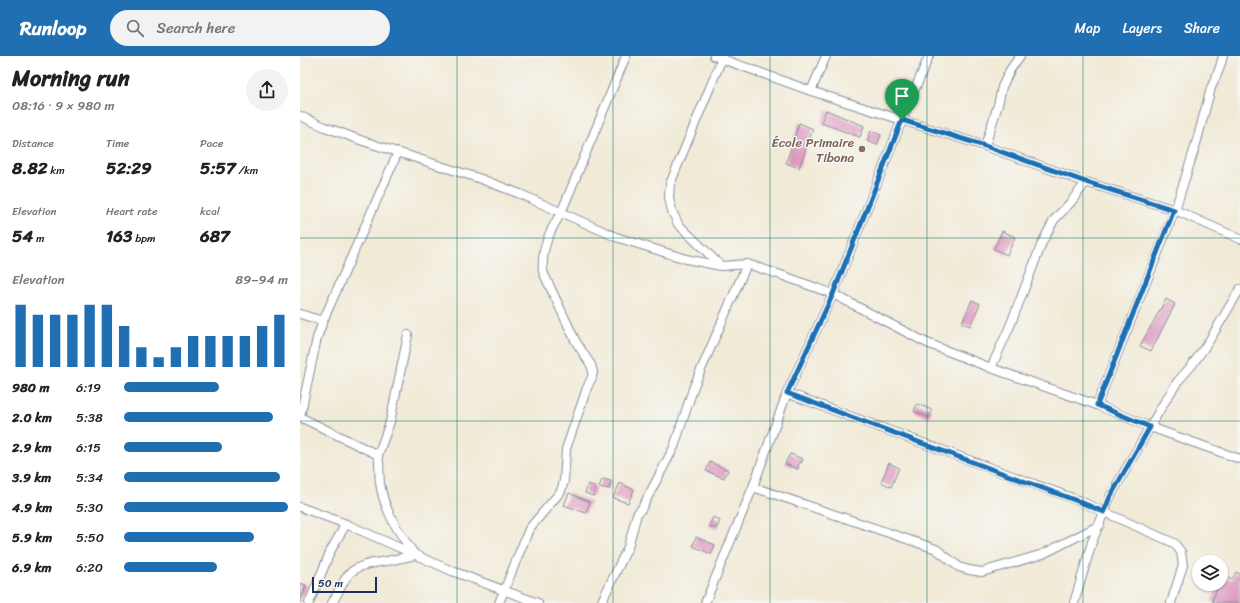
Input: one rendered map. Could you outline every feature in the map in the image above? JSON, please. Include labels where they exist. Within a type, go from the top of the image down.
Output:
[{"type":"street","points":[[499,603],[529,529],[561,491],[564,481],[566,449],[592,377],[593,372],[591,365],[576,342],[543,272],[542,259],[546,242],[561,213],[626,56]]},
{"type":"street","points":[[811,91],[826,56]]},
{"type":"street","points":[[705,603],[753,487],[787,393],[833,294],[929,56]]},
{"type":"street","points":[[985,146],[1002,87],[1010,70],[1020,56]]},
{"type":"street","points":[[1097,405],[1174,210],[1196,144],[1211,88],[1223,56]]},
{"type":"street","points":[[721,266],[678,224],[672,211],[669,198],[670,184],[720,57],[811,91],[985,146],[1086,182],[1174,210],[1240,239]]},
{"type":"street","points":[[300,116],[325,127],[481,179],[520,194],[616,237],[686,260],[721,266],[747,264],[833,294],[927,342],[991,368],[1097,405],[1150,427],[1240,459]]},
{"type":"street","points":[[378,455],[300,417],[322,321],[398,152]]},
{"type":"street","points":[[991,368],[1010,326],[1042,243],[1054,220],[1071,202],[1086,182]]},
{"type":"street","points":[[601,603],[628,546],[637,514],[642,508],[674,447],[694,386],[747,264]]},
{"type":"street","points":[[1074,603],[1092,542],[1110,497],[1178,381],[1193,364],[1209,341],[1240,289]]},
{"type":"street","points":[[300,314],[322,321]]},
{"type":"street","points":[[408,335],[390,422],[378,455],[380,484],[387,511],[400,534],[415,555]]},
{"type":"street","points":[[787,393],[1080,502],[1174,543],[1181,552],[1183,565],[1171,603]]},
{"type":"street","points":[[753,487],[936,549],[959,566],[969,570],[982,572],[1043,554],[1100,525]]},
{"type":"street","points":[[300,507],[346,524],[452,571],[538,603]]},
{"type":"street","points":[[309,603],[331,550],[346,524]]},
{"type":"street","points":[[332,603],[343,582],[350,573],[356,569],[373,563],[415,555]]},
{"type":"building","points":[[826,110],[864,126],[860,137],[821,123]]},
{"type":"building","points":[[799,123],[813,129],[799,168],[786,163]]},
{"type":"building","points":[[871,131],[881,135],[877,145],[867,141]]},
{"type":"building","points":[[1002,231],[1015,237],[1007,255],[994,249]]},
{"type":"building","points":[[1166,299],[1175,304],[1151,351],[1140,346]]},
{"type":"building","points":[[972,300],[980,304],[970,326],[962,323]]},
{"type":"building","points":[[917,404],[932,410],[929,418],[914,411]]},
{"type":"building","points":[[790,454],[803,459],[801,463],[799,462],[798,469],[785,464]]},
{"type":"building","points":[[710,462],[728,470],[724,478],[706,471]]},
{"type":"building","points":[[889,463],[899,468],[891,487],[881,482]]},
{"type":"building","points":[[602,479],[611,481],[609,489],[599,487]]},
{"type":"building","points":[[620,483],[634,490],[628,503],[613,498]]},
{"type":"building","points":[[588,484],[596,487],[593,496],[585,493]]},
{"type":"building","points":[[569,493],[590,502],[586,513],[564,505]]},
{"type":"building","points":[[713,517],[720,521],[716,529],[709,526]]},
{"type":"building","points":[[696,537],[715,545],[711,554],[693,546]]},
{"type":"building","points":[[1236,572],[1240,574],[1239,603],[1216,603],[1212,601],[1216,591],[1228,591],[1228,578],[1232,580]]},
{"type":"building","points":[[300,583],[306,585],[300,603]]},
{"type":"place","name":"École Primaire Tibona","points":[[862,149]]},
{"type":"route","points":[[902,120],[985,146],[1086,182],[1174,210],[1097,405],[1150,427],[1110,497],[1104,512],[787,393],[833,294],[902,120]]}]
